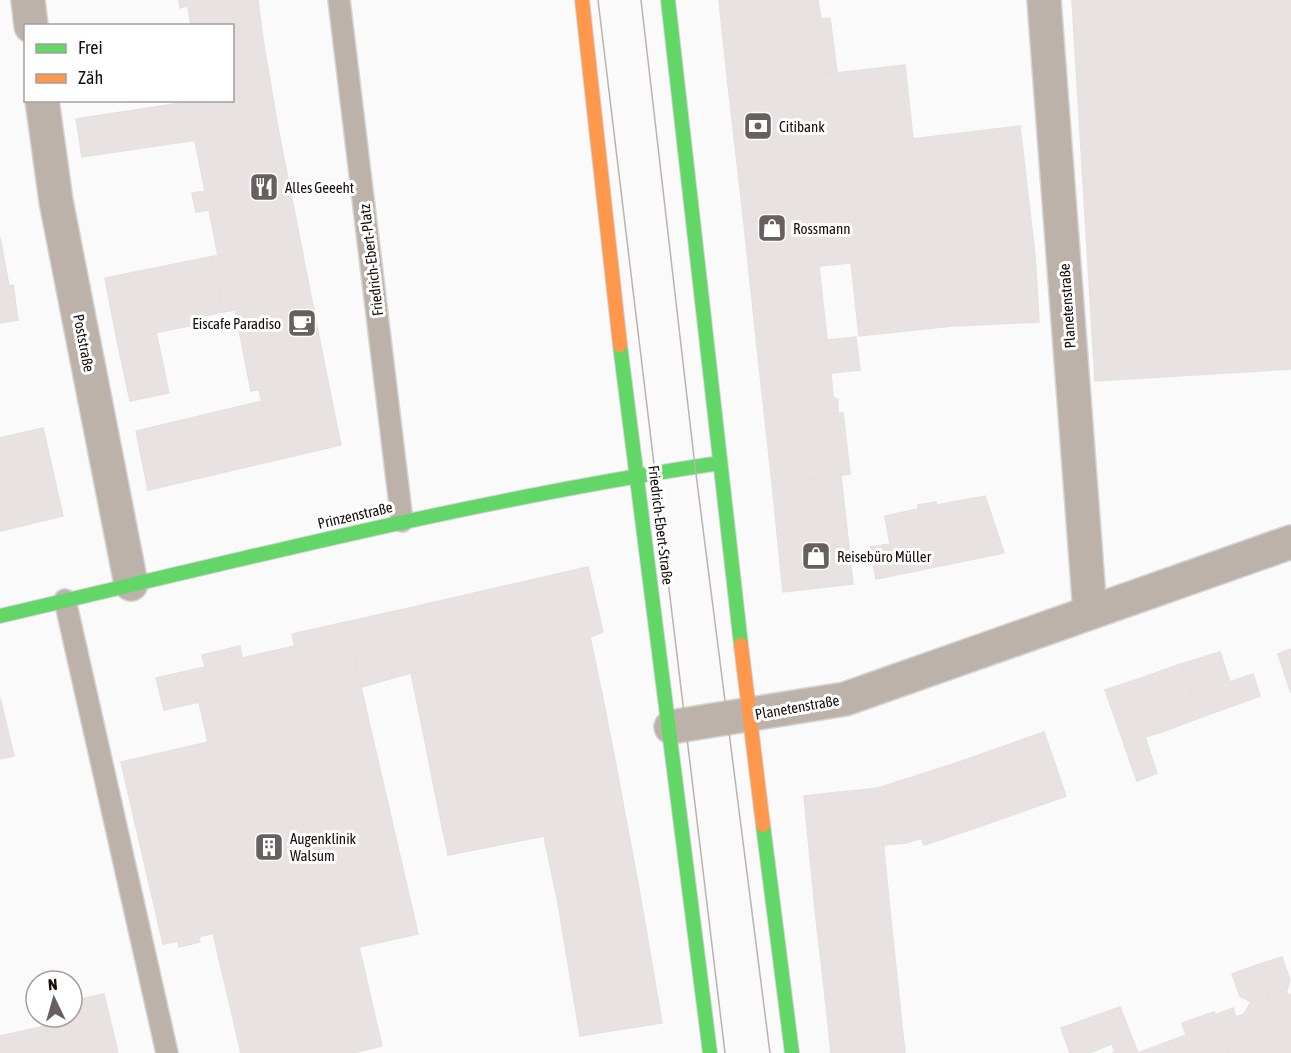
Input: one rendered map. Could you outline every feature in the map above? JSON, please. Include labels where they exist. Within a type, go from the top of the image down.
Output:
[{"type":"main road","name":"Friedrich-Ebert-Straße","points":[[582,0],[612,279],[671,727],[710,1053]]},
{"type":"main road","points":[[668,0],[749,716],[792,1053]]},
{"type":"main road","name":"Prinzenstraße","points":[[0,616],[402,520],[638,475],[720,463]]},
{"type":"street","points":[[28,0],[31,24]]},
{"type":"street","name":"Planetenstraße","points":[[1044,0],[1090,612]]},
{"type":"street","name":"Poststraße","points":[[42,102],[56,201],[131,584]]},
{"type":"street","name":"Planetenstraße","points":[[671,727],[844,699],[1291,542]]},
{"type":"lane","name":"Friedrich-Ebert-Platz","points":[[339,0],[402,520]]},
{"type":"lane","points":[[66,600],[167,1053]]},
{"type":"building","points":[[179,0],[258,0],[263,40],[234,45],[234,24],[191,24],[188,6],[180,8]]},
{"type":"building","points":[[719,0],[818,0],[821,19],[830,18],[837,72],[728,85]]},
{"type":"building","points":[[1072,0],[1291,0],[1291,369],[1095,381]]},
{"type":"building","points":[[263,40],[278,128],[82,157],[76,119],[188,102],[234,102],[234,45]]},
{"type":"building","points":[[905,65],[913,139],[837,148],[844,204],[743,215],[728,85]]},
{"type":"building","points":[[1020,126],[1035,255],[1039,322],[952,326],[859,336],[851,263],[819,266],[827,340],[757,347],[743,215],[844,204],[837,148]]},
{"type":"building","points":[[278,128],[300,240],[218,256],[209,210],[196,212],[192,193],[205,191],[195,141]]},
{"type":"building","points":[[0,237],[9,286],[13,285],[18,320],[0,323]]},
{"type":"building","points":[[300,240],[327,377],[251,391],[235,310],[224,312],[210,257]]},
{"type":"building","points":[[210,257],[224,312],[198,317],[200,324],[117,340],[105,278]]},
{"type":"building","points":[[156,332],[169,393],[130,401],[117,340]]},
{"type":"building","points":[[856,337],[860,370],[831,373],[833,397],[838,400],[838,413],[843,413],[850,474],[772,483],[757,347]]},
{"type":"building","points":[[327,377],[341,445],[276,460],[259,390]]},
{"type":"building","points":[[262,401],[276,460],[148,490],[136,431]]},
{"type":"building","points":[[43,428],[63,516],[0,531],[0,438]]},
{"type":"building","points":[[841,476],[853,584],[783,592],[772,483]]},
{"type":"building","points":[[985,496],[1004,553],[876,579],[870,547],[890,544],[885,516],[918,509],[918,505],[936,502],[937,505]]},
{"type":"building","points":[[588,567],[603,632],[590,637],[411,673],[396,611]]},
{"type":"building","points":[[396,611],[411,673],[361,687],[346,622]]},
{"type":"building","points":[[346,622],[361,687],[307,700],[292,634]]},
{"type":"building","points":[[590,637],[602,694],[423,731],[411,673]]},
{"type":"building","name":"Augenklinik Walsum","points":[[240,646],[242,658],[295,646],[307,700],[361,687],[418,934],[359,947],[382,1046],[353,1053],[241,1053],[213,933],[199,937],[200,942],[179,947],[178,941],[163,944],[121,762],[208,742],[199,702],[164,710],[156,678],[205,667],[202,655]]},
{"type":"building","points":[[1291,649],[1291,693],[1278,654]]},
{"type":"building","points":[[1220,652],[1230,682],[1253,674],[1260,696],[1199,718],[1181,664]]},
{"type":"building","points":[[1181,664],[1199,718],[1162,732],[1144,677]]},
{"type":"building","points":[[1144,677],[1162,732],[1145,737],[1157,773],[1137,781],[1105,690]]},
{"type":"building","points":[[602,694],[614,755],[435,792],[423,731]]},
{"type":"building","points":[[0,698],[14,756],[0,759]]},
{"type":"building","points":[[1044,732],[1066,796],[981,826],[959,762]]},
{"type":"building","points":[[614,755],[639,889],[558,903],[544,836],[448,855],[435,792]]},
{"type":"building","points":[[959,762],[981,826],[924,845],[921,838],[907,843],[884,845],[878,788]]},
{"type":"building","points":[[878,788],[889,901],[815,909],[804,796]]},
{"type":"building","points":[[639,889],[662,1023],[580,1036],[558,903]]},
{"type":"building","points":[[889,901],[900,1007],[827,1014],[815,909]]},
{"type":"building","points":[[1282,957],[1290,980],[1286,993],[1291,995],[1291,1053],[1288,1053],[1257,965]]},
{"type":"building","points":[[1257,965],[1288,1053],[1229,1053],[1215,1015],[1233,1008],[1236,1017],[1244,1014],[1251,1002],[1240,996],[1232,974]]},
{"type":"building","points":[[104,994],[118,1053],[0,1053],[0,1036],[32,1029],[84,1029],[84,998]]},
{"type":"building","points":[[900,1007],[905,1053],[831,1053],[827,1014]]},
{"type":"building","points":[[1120,1007],[1138,1053],[1112,1053],[1115,1052],[1112,1044],[1089,1053],[1070,1053],[1061,1028]]},
{"type":"building","points":[[1214,1012],[1229,1053],[1138,1053],[1186,1035],[1182,1023]]},
{"type":"tram line","points":[[598,0],[725,1053]]},
{"type":"tram line","points":[[641,0],[695,466],[770,1053]]},
{"type":"traffic: fast","points":[[668,0],[741,645]]},
{"type":"traffic: fast","points":[[620,345],[710,1053]]},
{"type":"traffic: fast","points":[[0,616],[448,512],[720,463]]},
{"type":"traffic: fast","points":[[763,825],[792,1053]]},
{"type":"traffic: slow","points":[[582,0],[620,345]]},
{"type":"traffic: slow","points":[[741,645],[763,825]]},
{"type":"place","name":"Citibank","points":[[758,126]]},
{"type":"place","name":"Alles Geeeht","points":[[264,187]]},
{"type":"place","name":"Rossmann","points":[[772,228]]},
{"type":"place","name":"Eiscafe Paradiso","points":[[302,323]]},
{"type":"place","name":"Reisebüro Müller","points":[[816,556]]},
{"type":"place","name":"Augenklinik Walsum","points":[[269,847]]}]
